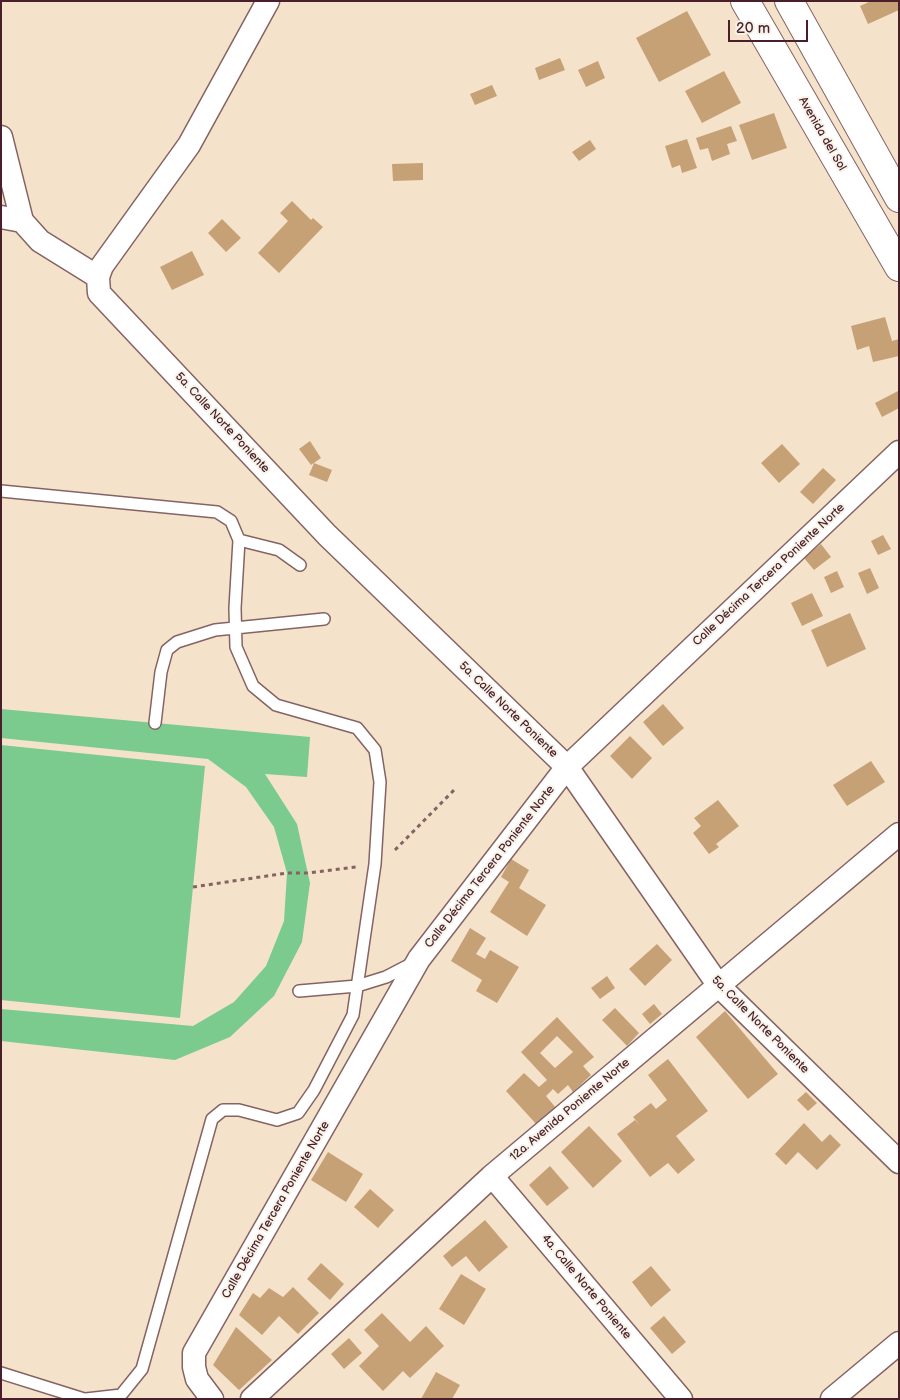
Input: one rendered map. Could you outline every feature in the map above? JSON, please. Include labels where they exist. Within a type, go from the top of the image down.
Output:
[{"type":"main road","name":"Avenida del Sol","points":[[745,1],[899,267]]},
{"type":"main road","points":[[789,1],[899,198]]},
{"type":"street","points":[[1,137],[12,219],[40,241],[98,277],[102,266],[189,145],[268,1]]},
{"type":"street","name":"5a. Calle Norte Poniente","points":[[98,277],[99,293],[327,535],[567,767],[718,986],[899,1162]]},
{"type":"street","name":"Calle Décima Tercera Poniente Norte","points":[[212,1399],[197,1380],[194,1367],[194,1353],[419,960],[567,767],[899,452]]},
{"type":"street","name":"12a. Avenida Poniente Norte","points":[[252,1399],[492,1176],[899,834]]},
{"type":"street","name":"4a. Calle Norte Poniente","points":[[492,1176],[681,1399]]},
{"type":"street","points":[[832,1399],[899,1343]]},
{"type":"lane","points":[[1,491],[217,512],[231,521],[239,540],[236,646],[254,686],[276,705],[357,728],[375,750],[380,782],[375,864],[353,1015],[314,1090],[298,1113],[277,1120],[239,1110],[223,1110],[212,1119],[142,1369],[121,1395],[85,1399],[1,1373]]},
{"type":"lane","points":[[239,540],[279,550],[300,564]]},
{"type":"lane","points":[[155,723],[161,672],[167,650],[177,642],[195,635],[236,628],[324,619]]},
{"type":"lane","points":[[299,991],[358,986],[386,977],[419,960]]},
{"type":"path","points":[[193,886],[286,873],[307,873],[375,864],[387,858],[456,788]]},
{"type":"green space","points":[[1,709],[310,737],[307,777],[265,774],[297,824],[310,883],[302,942],[274,996],[230,1037],[175,1060],[1,1041],[1,1009],[193,1026],[234,1002],[266,966],[284,921],[287,873],[274,827],[246,787],[208,759],[1,738]]},
{"type":"green space","points":[[1,745],[205,766],[180,1018],[1,1000]]},
{"type":"building","points":[[871,1],[899,1],[899,10],[868,24],[860,6]]},
{"type":"building","points":[[687,11],[711,55],[659,82],[636,38]]},
{"type":"building","points":[[560,58],[565,70],[539,80],[535,68]]},
{"type":"building","points":[[598,61],[605,78],[586,87],[578,70]]},
{"type":"building","points":[[724,71],[741,103],[702,123],[685,91]]},
{"type":"building","points":[[492,85],[497,96],[475,105],[470,94]]},
{"type":"building","points":[[774,113],[787,148],[752,160],[739,125]]},
{"type":"building","points":[[731,126],[737,141],[727,144],[730,154],[712,161],[708,148],[700,150],[696,138]]},
{"type":"building","points":[[687,139],[697,168],[682,173],[680,165],[672,168],[665,146]]},
{"type":"building","points":[[590,140],[596,149],[579,161],[572,152]]},
{"type":"building","points":[[423,163],[423,180],[393,181],[392,164]]},
{"type":"building","points":[[292,201],[311,220],[313,218],[323,227],[279,273],[258,253],[288,221],[280,213]]},
{"type":"building","points":[[222,219],[241,238],[226,252],[208,233]]},
{"type":"building","points":[[192,251],[204,275],[172,290],[160,267]]},
{"type":"building","points":[[885,317],[892,341],[899,339],[899,356],[873,362],[869,346],[857,350],[851,326]]},
{"type":"building","points":[[898,391],[899,408],[882,417],[875,403]]},
{"type":"building","points":[[310,441],[321,458],[311,465],[299,449]]},
{"type":"building","points":[[782,444],[800,464],[779,483],[761,463]]},
{"type":"building","points":[[314,463],[332,470],[327,482],[309,475]]},
{"type":"building","points":[[823,468],[836,480],[813,504],[800,492]]},
{"type":"building","points":[[883,535],[891,549],[878,555],[871,541]]},
{"type":"building","points":[[821,544],[831,557],[814,570],[804,558]]},
{"type":"building","points":[[870,568],[879,588],[867,594],[858,573]]},
{"type":"building","points":[[837,571],[844,587],[831,593],[824,577]]},
{"type":"building","points":[[812,593],[823,616],[802,626],[791,603]]},
{"type":"building","points":[[850,613],[866,649],[827,667],[811,630]]},
{"type":"building","points":[[663,704],[684,728],[663,746],[643,722]]},
{"type":"building","points":[[630,736],[652,758],[632,779],[610,756]]},
{"type":"building","points":[[871,761],[885,782],[847,806],[833,785]]},
{"type":"building","points":[[718,800],[739,826],[716,844],[719,847],[709,854],[693,833],[701,826],[694,818]]},
{"type":"building","points":[[511,859],[529,870],[519,888],[546,905],[527,936],[490,912],[509,882],[501,877]]},
{"type":"building","points":[[470,928],[486,938],[476,954],[485,959],[490,950],[519,967],[497,1003],[476,991],[482,980],[451,961]]},
{"type":"building","points":[[657,944],[672,960],[645,986],[629,969]]},
{"type":"building","points":[[607,976],[615,988],[600,999],[591,988]]},
{"type":"building","points":[[654,1004],[662,1014],[650,1024],[642,1014]]},
{"type":"building","points":[[615,1008],[639,1033],[627,1046],[602,1020]]},
{"type":"building","points":[[725,1011],[778,1074],[748,1099],[696,1037]]},
{"type":"building","points":[[557,1017],[594,1057],[583,1066],[591,1075],[573,1092],[568,1085],[558,1094],[553,1089],[546,1096],[556,1108],[538,1126],[506,1091],[524,1073],[539,1087],[547,1080],[521,1052]],"holes":[[[557,1036],[573,1052],[555,1068],[540,1053]]]},
{"type":"building","points":[[668,1059],[708,1111],[676,1136],[695,1160],[678,1174],[668,1163],[650,1177],[617,1134],[635,1120],[640,1125],[633,1117],[651,1103],[656,1109],[667,1100],[648,1075]]},
{"type":"building","points":[[806,1092],[817,1103],[808,1111],[797,1100]]},
{"type":"building","points":[[804,1123],[822,1142],[830,1134],[841,1145],[817,1170],[798,1152],[786,1165],[775,1154]]},
{"type":"building","points":[[589,1126],[622,1161],[593,1188],[561,1152]]},
{"type":"building","points":[[328,1152],[363,1174],[346,1202],[311,1180]]},
{"type":"building","points":[[550,1166],[569,1188],[547,1206],[529,1185]]},
{"type":"building","points":[[370,1189],[394,1210],[378,1228],[354,1207]]},
{"type":"building","points":[[485,1220],[508,1247],[479,1272],[466,1256],[452,1267],[443,1256]]},
{"type":"building","points":[[321,1263],[344,1284],[330,1300],[307,1279]]},
{"type":"building","points":[[651,1266],[671,1290],[651,1307],[632,1282]]},
{"type":"building","points":[[461,1274],[486,1289],[464,1325],[439,1309]]},
{"type":"building","points":[[293,1287],[319,1313],[298,1334],[279,1316],[262,1335],[239,1315],[253,1293],[260,1298],[269,1288],[283,1297]]},
{"type":"building","points":[[382,1313],[410,1342],[426,1326],[444,1346],[410,1378],[403,1371],[383,1391],[359,1366],[379,1346],[364,1330]]},
{"type":"building","points":[[664,1316],[686,1342],[672,1354],[650,1328]]},
{"type":"building","points":[[236,1327],[272,1360],[239,1390],[213,1365]]},
{"type":"building","points":[[349,1338],[362,1353],[344,1369],[331,1354]]},
{"type":"building","points":[[436,1372],[460,1385],[452,1399],[421,1399]]}]
